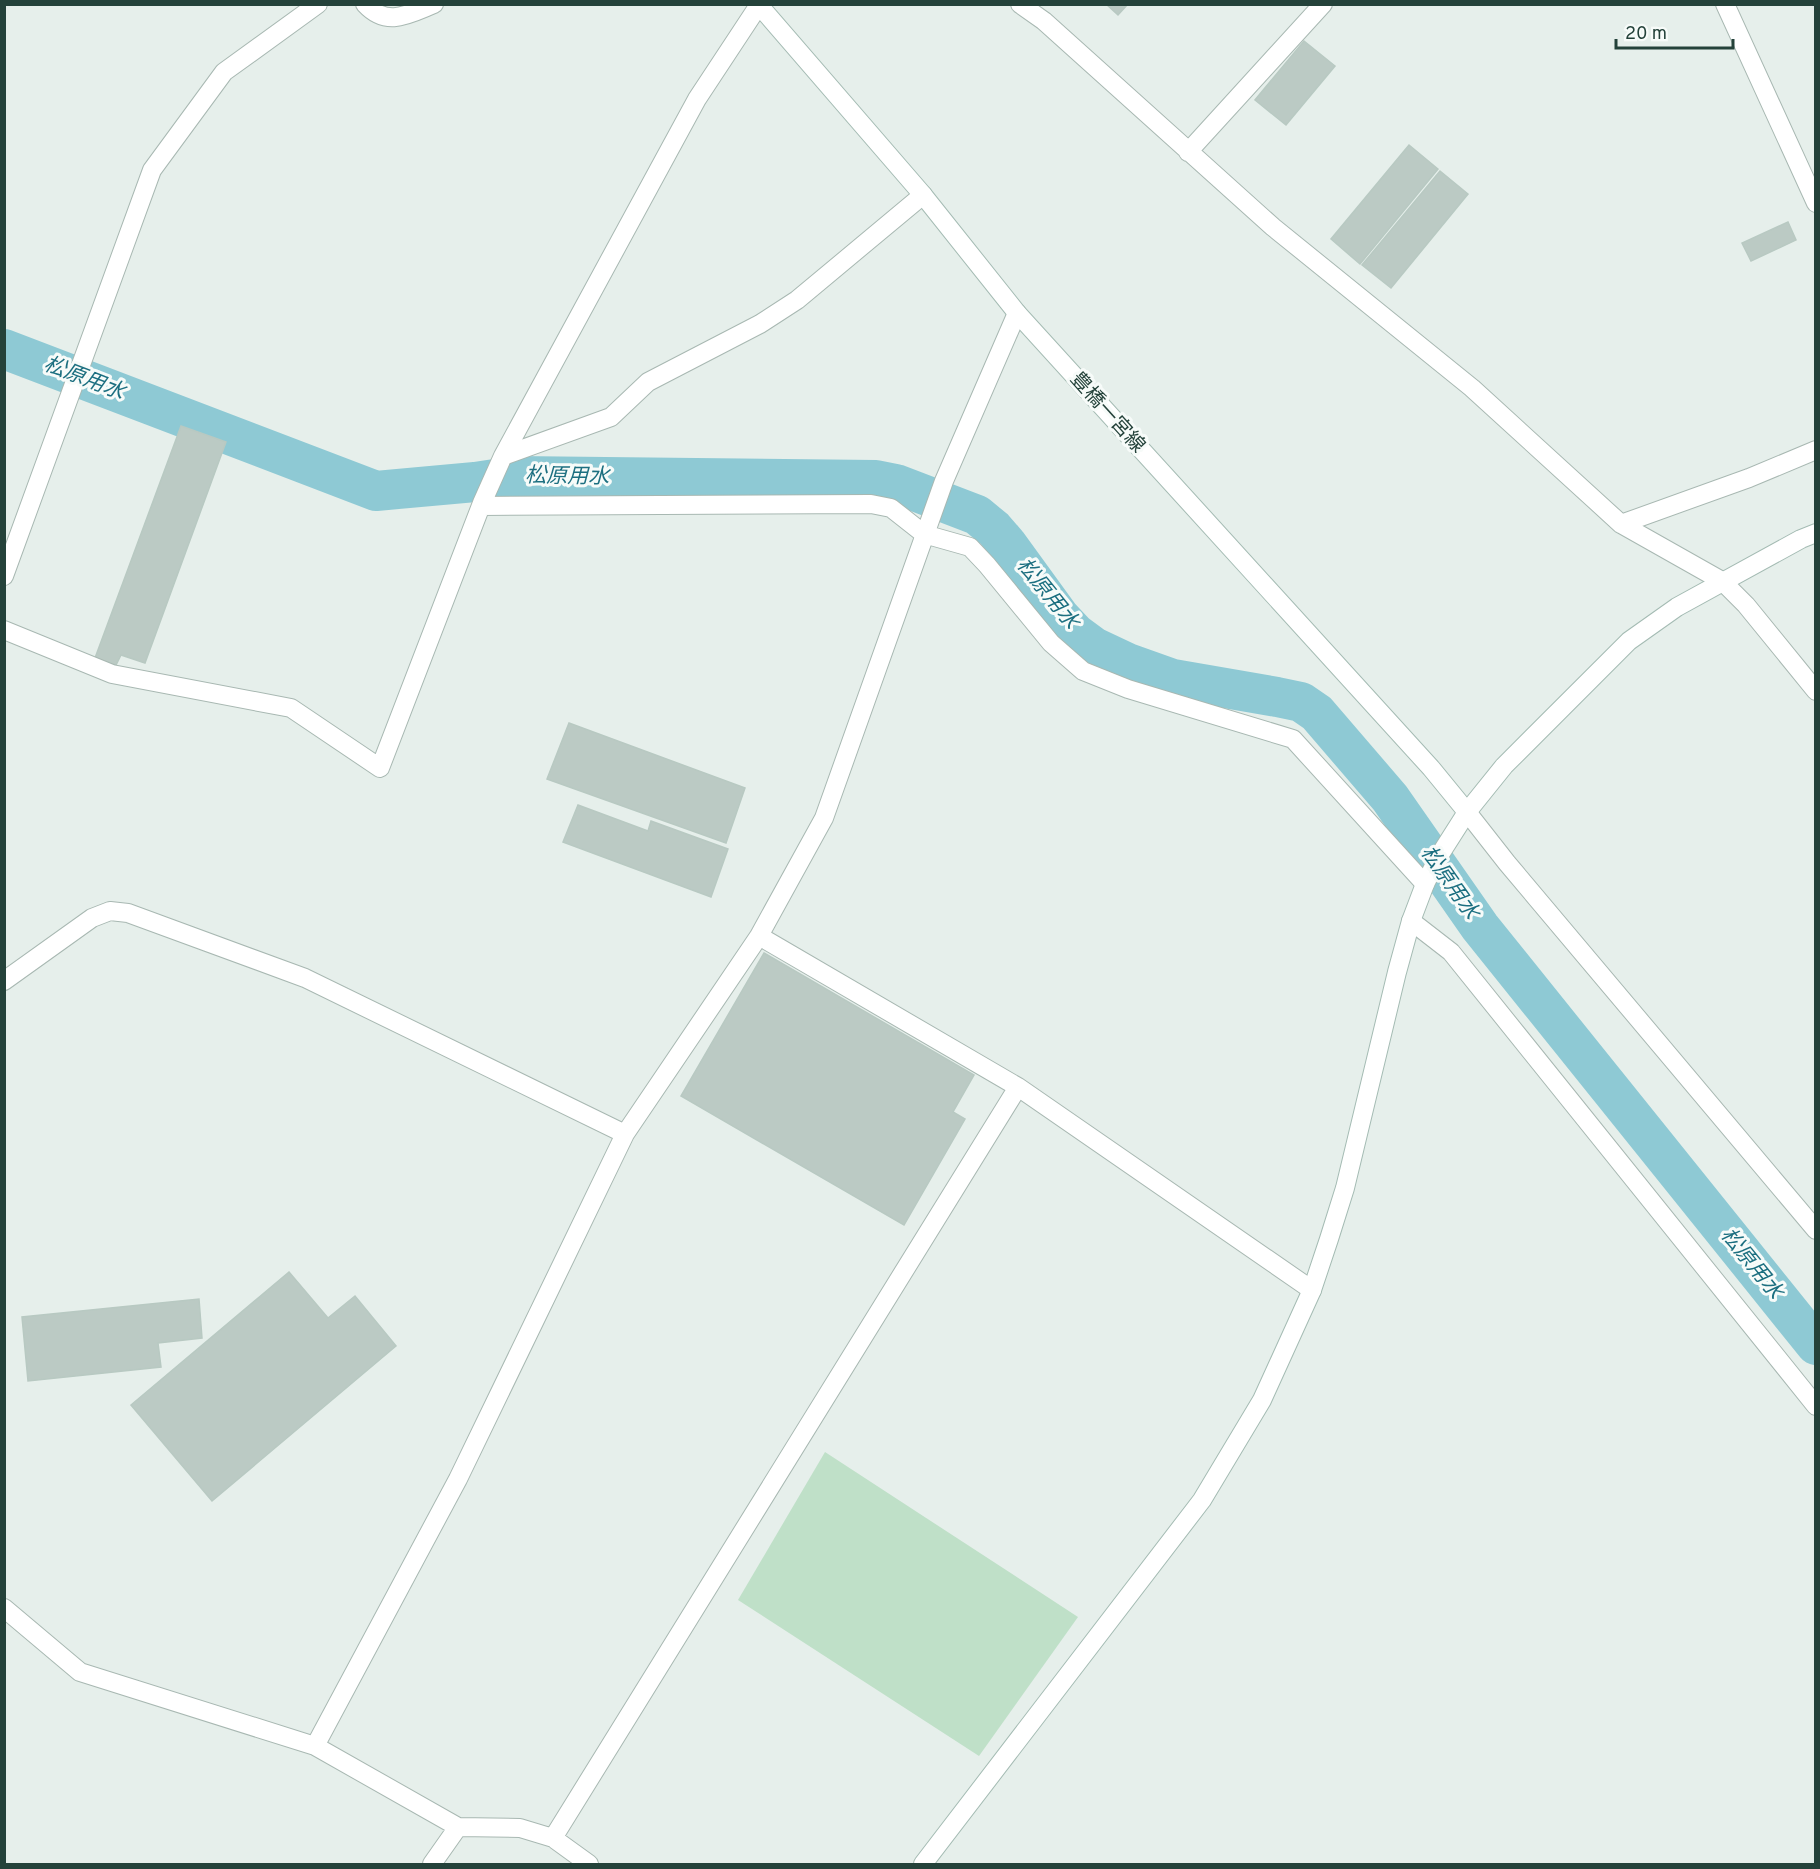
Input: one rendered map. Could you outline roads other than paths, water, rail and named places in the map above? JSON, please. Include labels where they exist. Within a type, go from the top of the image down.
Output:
[{"type":"street","points":[[4,576],[152,170],[225,72],[318,4]]},
{"type":"street","points":[[365,4],[372,12],[394,19],[434,4]]},
{"type":"street","points":[[1020,4],[1044,21],[1273,227],[1472,387],[1621,524],[1722,581],[1746,605],[1815,692]]},
{"type":"street","points":[[1188,152],[1323,4]]},
{"type":"street","points":[[1725,4],[1815,203]]},
{"type":"street","points":[[4,630],[112,674],[291,708],[380,768],[482,505],[503,457],[697,99],[758,5]]},
{"type":"street","name":"豊橋一宮線","points":[[758,5],[923,195],[1017,313],[1431,768],[1507,863],[1815,1230]]},
{"type":"street","points":[[503,457],[611,417],[648,382],[760,324],[797,300],[923,195]]},
{"type":"street","points":[[315,1746],[458,1479],[625,1134],[759,936],[824,818],[944,481],[1017,313]]},
{"type":"street","points":[[1621,524],[1749,478],[1815,450]]},
{"type":"street","points":[[482,505],[871,504],[891,508],[924,534],[969,547],[987,565],[1051,643],[1083,671],[1128,689],[1293,739],[1426,882]]},
{"type":"street","points":[[923,1864],[1202,1500],[1262,1400],[1312,1290],[1345,1188],[1411,921],[1439,856],[1467,812],[1504,766],[1629,641],[1677,607],[1815,533]]},
{"type":"street","points":[[4,981],[92,918],[110,911],[128,913],[305,978],[625,1134]]},
{"type":"street","points":[[1411,921],[1451,952],[1815,1406]]},
{"type":"street","points":[[759,936],[1018,1087],[1312,1290]]},
{"type":"street","points":[[553,1838],[1018,1087]]},
{"type":"street","points":[[4,1608],[80,1672],[315,1746],[458,1827],[520,1828],[553,1838],[589,1864]]},
{"type":"street","points":[[432,1864],[458,1827]]},
{"type":"waterway","name":"松原用水","points":[[4,349],[376,491],[515,476],[876,480],[896,484],[977,515],[1007,544],[1060,617],[1075,633],[1094,647],[1128,663],[1173,679],[1301,702],[1317,713],[1390,798],[1480,927],[1816,1345]]}]
